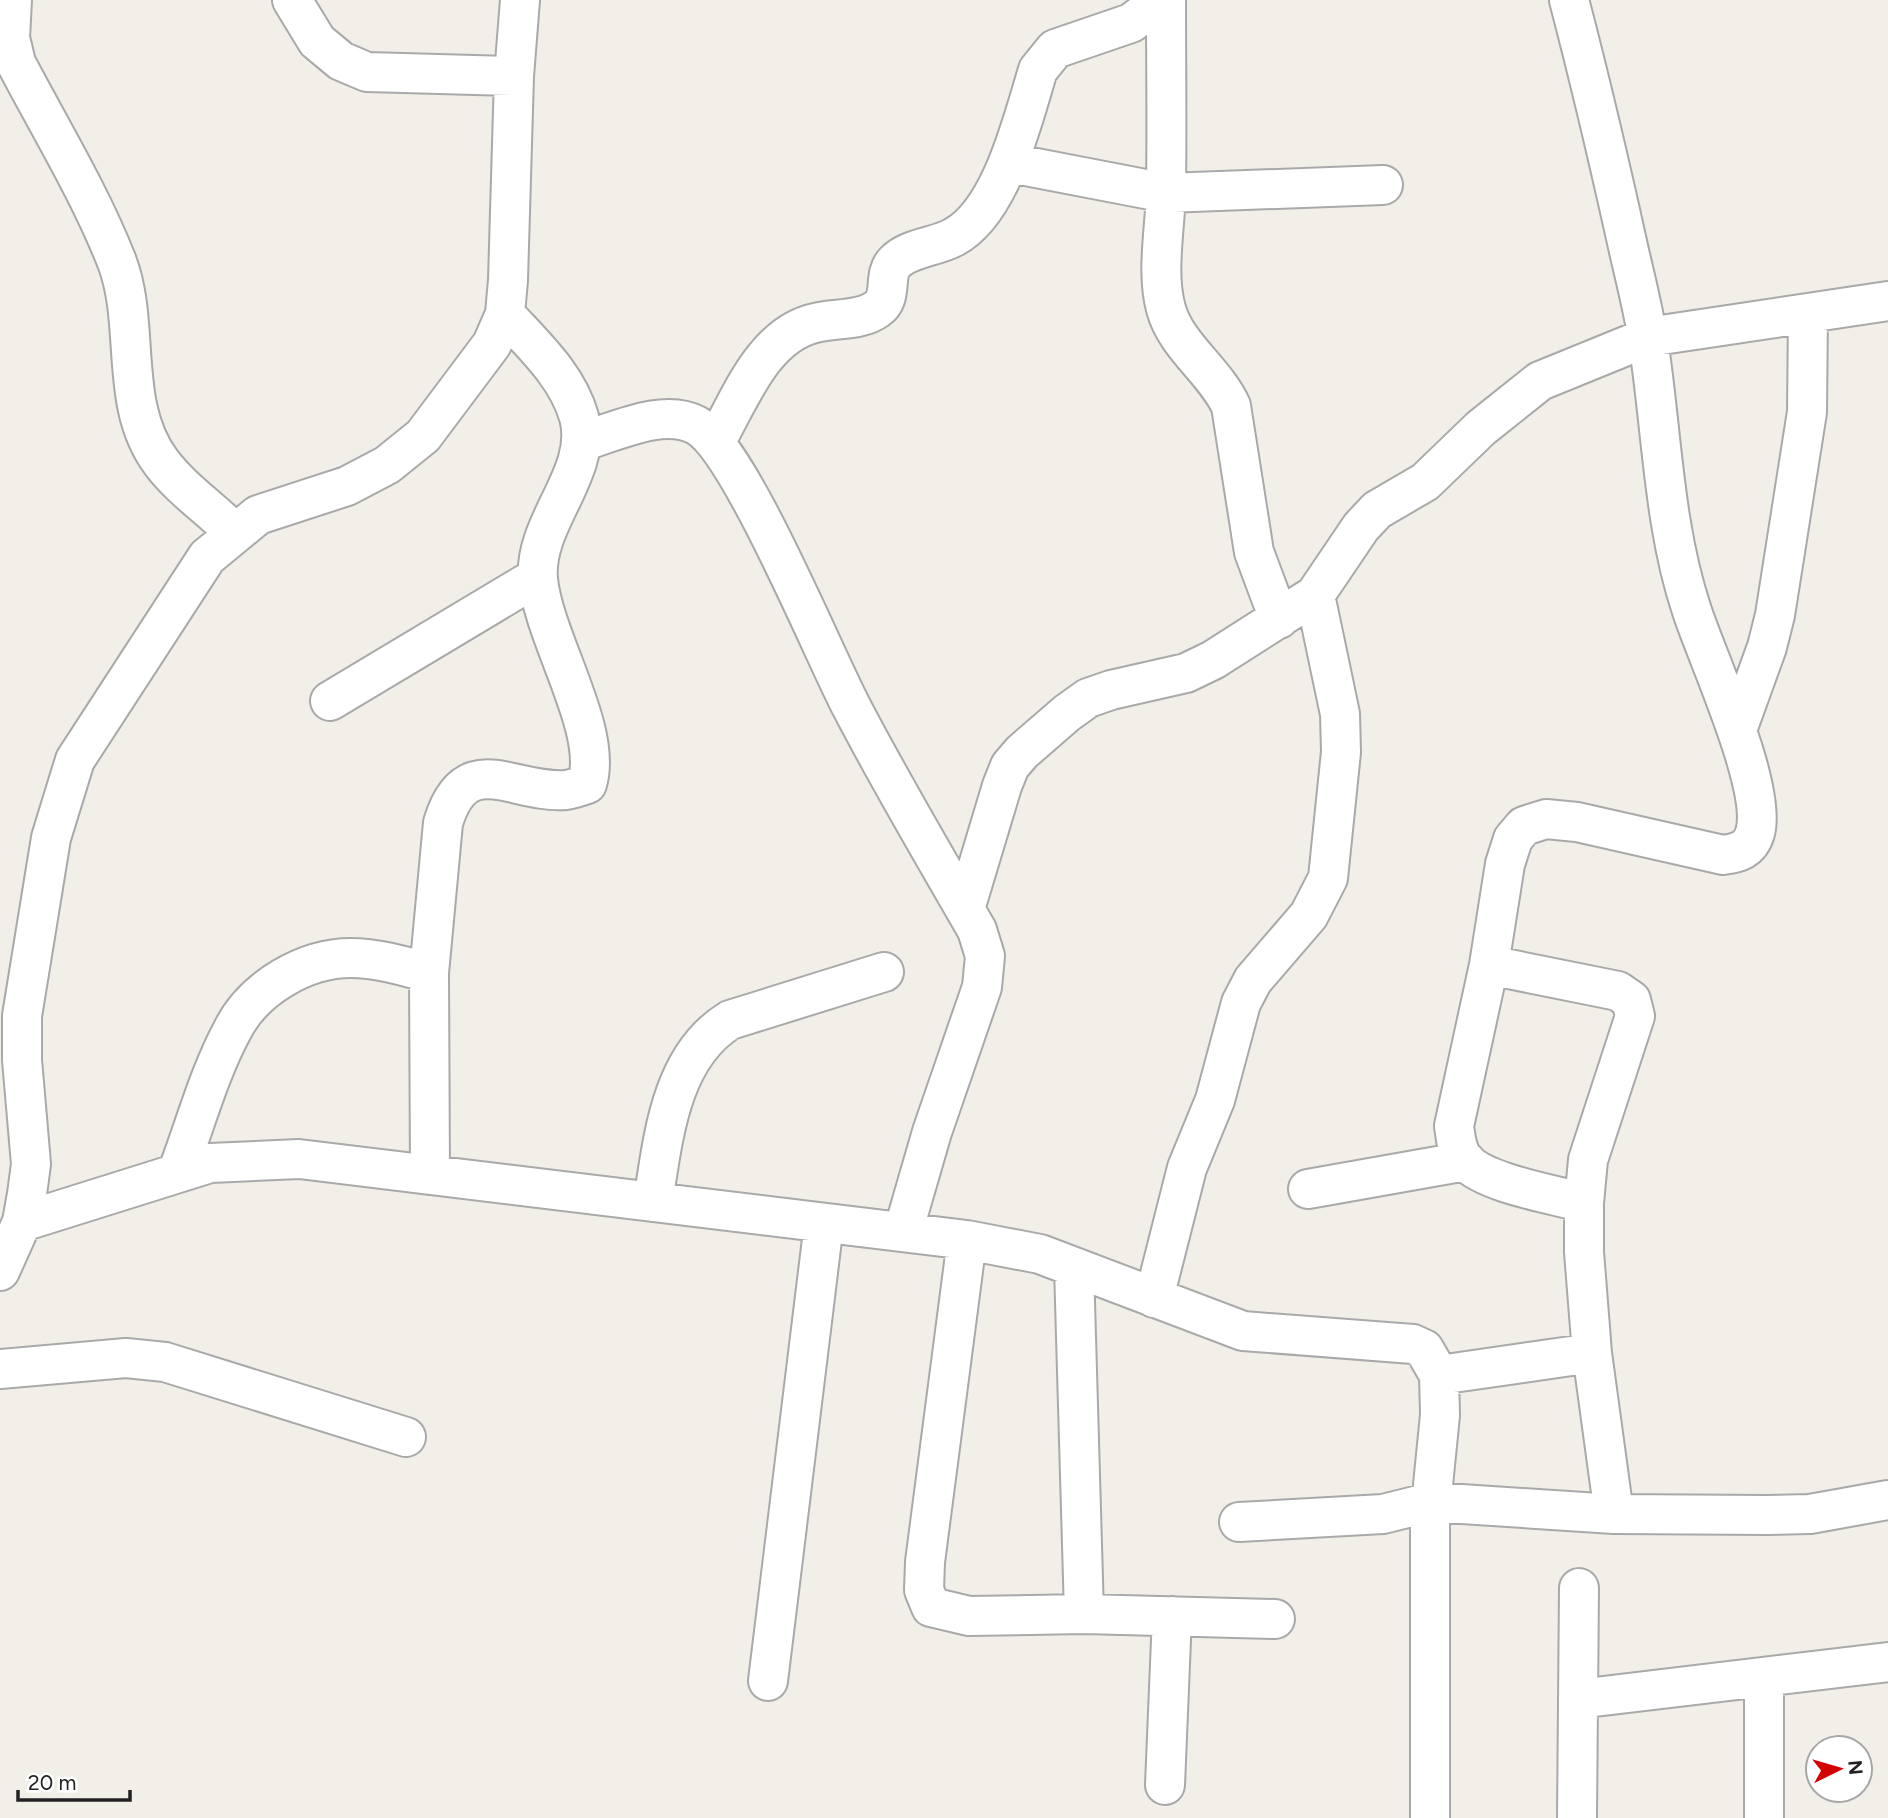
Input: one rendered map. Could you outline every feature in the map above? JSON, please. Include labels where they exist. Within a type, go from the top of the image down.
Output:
[{"type":"street","points":[[12,0],[10,38],[16,63],[118,264],[127,300],[136,403],[146,434],[161,462],[234,531]]},
{"type":"street","points":[[292,0],[317,41],[341,61],[367,72],[514,76]]},
{"type":"street","points":[[0,1270],[22,1222],[31,1164],[22,1060],[23,1016],[51,838],[75,760],[206,558],[234,531],[258,515],[347,486],[387,465],[423,436],[492,344],[505,314],[508,280],[514,76],[520,0]]},
{"type":"street","points":[[716,441],[759,366],[777,343],[813,323],[866,314],[878,309],[886,299],[888,273],[895,261],[963,231],[1010,163],[1038,70],[1045,58],[1055,49],[1131,23],[1164,0]]},
{"type":"street","points":[[1164,0],[1166,193],[1163,288],[1166,310],[1175,328],[1222,387],[1231,406],[1254,552],[1279,619]]},
{"type":"street","points":[[1569,0],[1603,130],[1648,337],[1676,548],[1693,614],[1737,730],[1755,799],[1755,832],[1749,845],[1740,853],[1723,855],[1577,822],[1546,819],[1524,826],[1513,839],[1505,864],[1489,965],[1454,1126],[1457,1146],[1466,1161],[1489,1175],[1584,1203]]},
{"type":"street","points":[[1010,163],[1166,193],[1383,185]]},
{"type":"street","points":[[965,909],[1002,786],[1010,766],[1022,752],[1088,698],[1186,673],[1213,660],[1315,595],[1361,527],[1377,510],[1425,482],[1514,400],[1540,381],[1648,337],[1888,301]]},
{"type":"street","points":[[1737,730],[1767,647],[1775,615],[1807,412],[1808,313]]},
{"type":"street","points":[[430,1175],[429,973],[443,823],[450,800],[466,783],[492,777],[538,788],[567,790],[587,784],[593,767],[588,739],[543,611],[537,577],[541,548],[584,441],[568,389],[550,363],[505,314]]},
{"type":"street","points":[[584,441],[645,423],[681,418],[699,427],[716,441],[745,489],[852,708],[977,930],[985,956],[982,987],[932,1132],[903,1232]]},
{"type":"street","points":[[330,701],[537,577]]},
{"type":"street","points":[[1154,1298],[1187,1168],[1215,1100],[1241,1003],[1253,980],[1309,915],[1328,878],[1341,752],[1340,714],[1315,595]]},
{"type":"street","points":[[177,1173],[233,1028],[249,1006],[280,979],[313,964],[350,958],[389,962],[429,973]]},
{"type":"street","points":[[1489,965],[1618,991],[1631,1000],[1635,1016],[1588,1160],[1584,1203],[1592,1353],[1614,1514]]},
{"type":"street","points":[[653,1202],[664,1138],[675,1096],[685,1070],[715,1028],[730,1020],[884,972]]},
{"type":"street","points":[[22,1222],[210,1163],[299,1159],[967,1240],[1040,1254],[1242,1331],[1413,1343],[1424,1349],[1439,1375],[1440,1415],[1430,1518],[1430,1818]]},
{"type":"street","points":[[1308,1189],[1466,1161]]},
{"type":"street","points":[[768,1681],[824,1223]]},
{"type":"street","points":[[967,1240],[923,1590],[931,1607],[969,1616],[1084,1614],[1275,1619]]},
{"type":"street","points":[[1074,1267],[1084,1614]]},
{"type":"street","points":[[1439,1375],[1592,1353]]},
{"type":"street","points":[[0,1369],[126,1358],[165,1362],[406,1437]]},
{"type":"street","points":[[1239,1522],[1383,1514],[1430,1518],[1810,1514],[1888,1500]]},
{"type":"street","points":[[1577,1818],[1579,1588]]},
{"type":"street","points":[[1165,1785],[1172,1616]]},
{"type":"street","points":[[1578,1699],[1888,1662]]},
{"type":"street","points":[[1764,1677],[1764,1818]]}]
